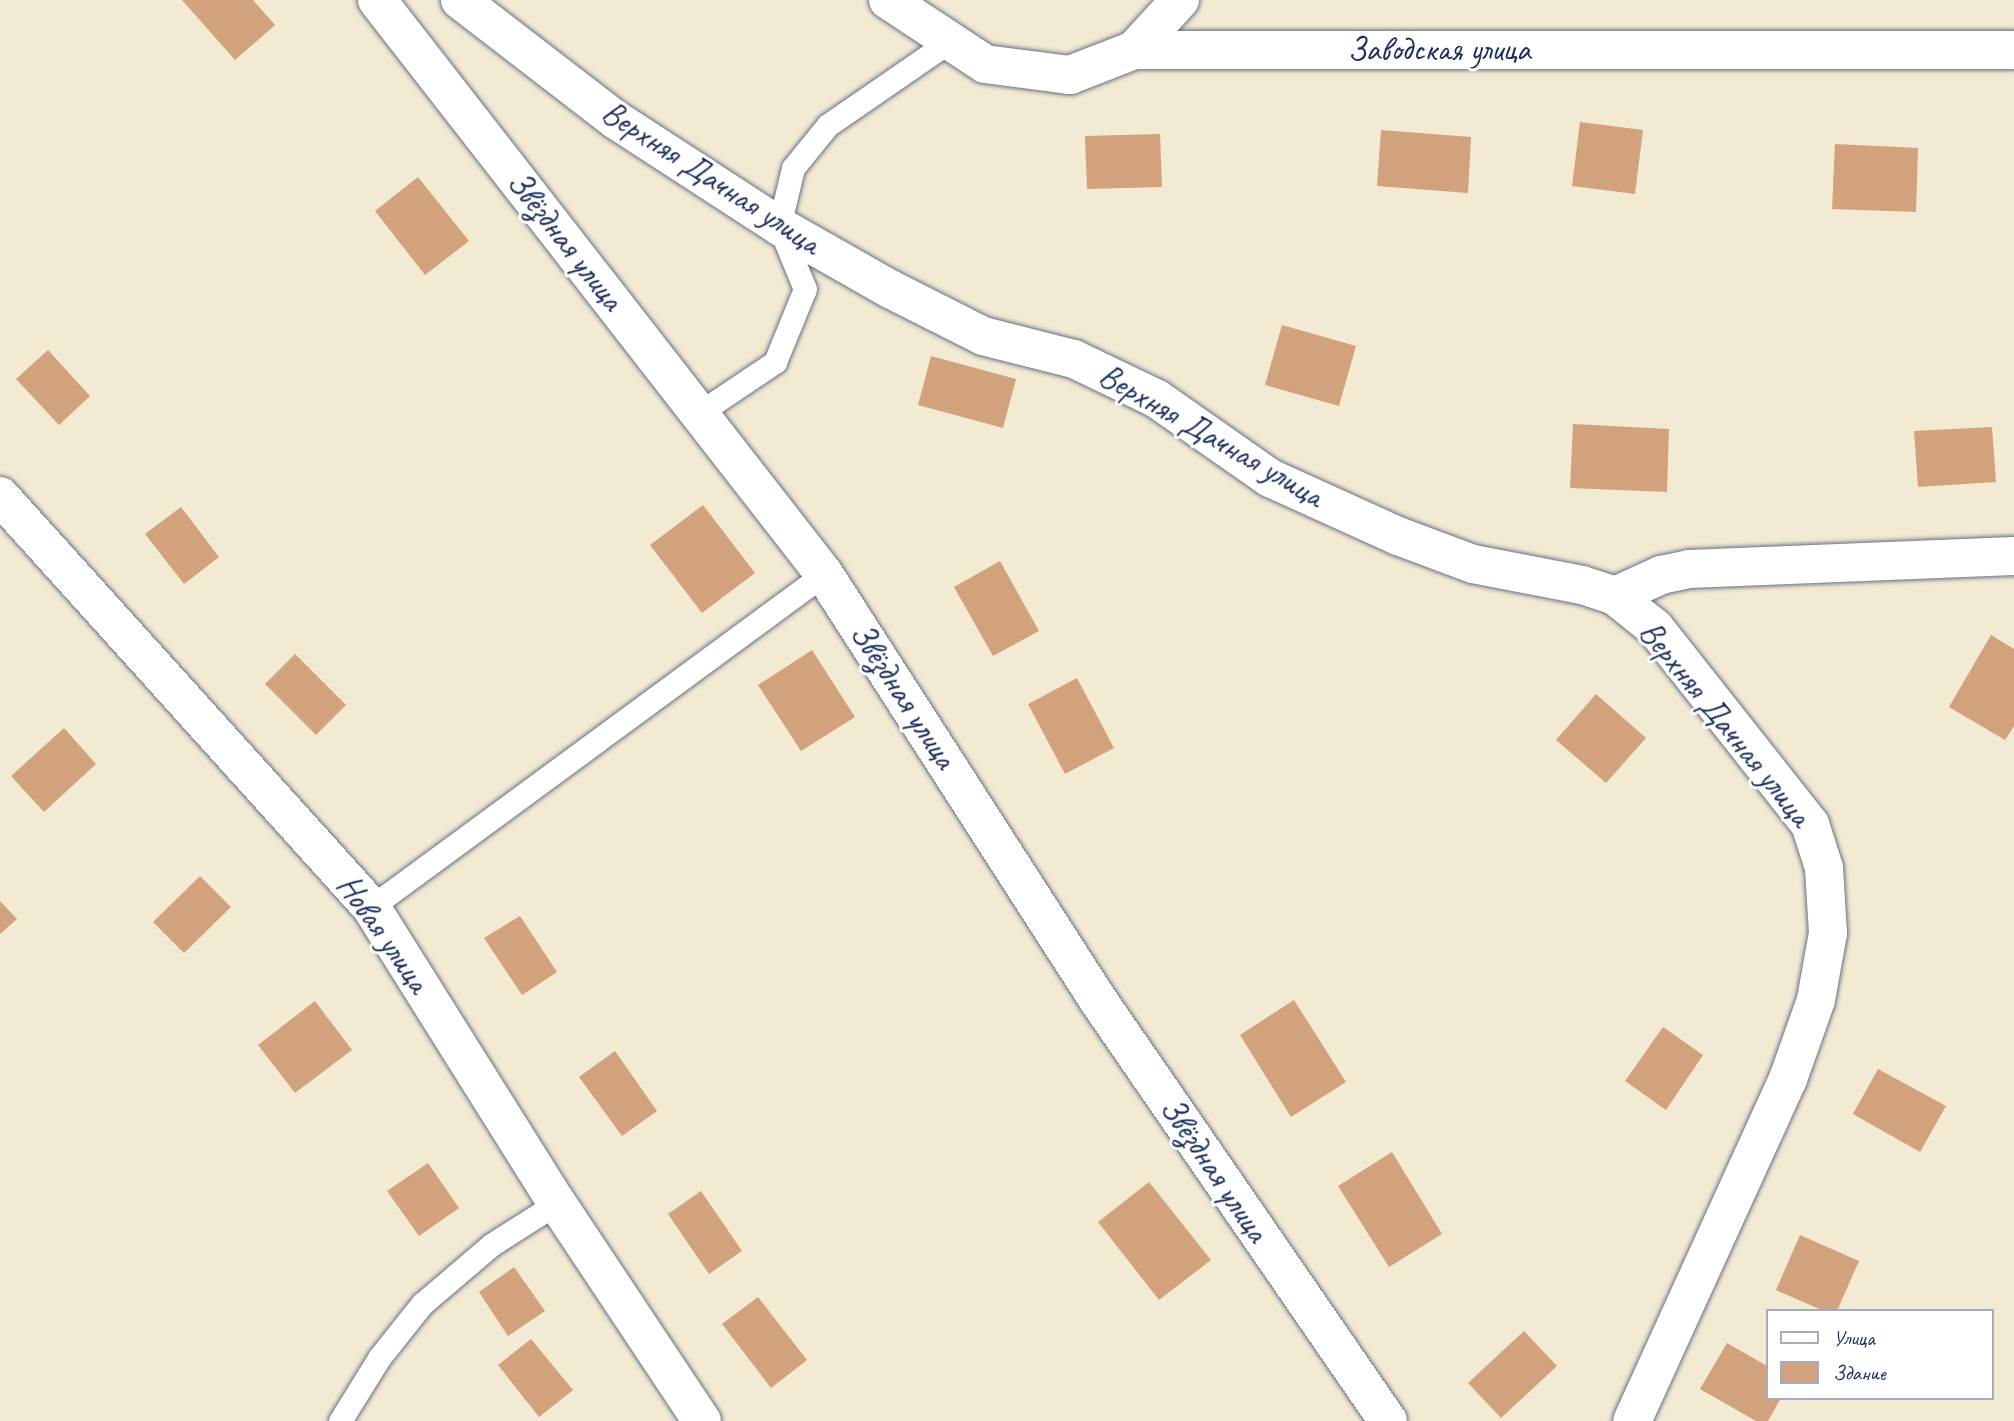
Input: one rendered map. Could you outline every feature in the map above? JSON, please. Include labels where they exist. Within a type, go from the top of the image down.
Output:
[{"type":"street","name":"Звёздная улица","points":[[377,0],[824,574],[1098,1000],[1388,1421]]},
{"type":"street","name":"Верхняя Дачная улица","points":[[460,0],[616,120],[779,226],[983,336],[1073,359],[1157,399],[1270,478],[1398,536],[1473,564],[1582,585],[1615,596],[1655,628],[1810,824],[1824,869],[1828,933],[1816,1000],[1788,1079],[1632,1421]]},
{"type":"street","name":"Заводская улица","points":[[888,0],[947,43],[985,64],[1070,75],[1134,50],[2014,50]]},
{"type":"street","points":[[1134,50],[1180,0]]},
{"type":"street","name":"Новая улица","points":[[0,496],[371,907],[556,1203],[702,1421]]},
{"type":"street","points":[[1615,596],[1661,575],[1689,569],[2014,556]]},
{"type":"lane","points":[[699,413],[775,362],[805,289],[779,226],[793,168],[828,125],[947,43]]},
{"type":"lane","points":[[371,907],[824,574]]},
{"type":"lane","points":[[340,1421],[379,1358],[422,1304],[491,1245],[556,1203]]},
{"type":"building","points":[[182,0],[253,0],[275,25],[235,60]]},
{"type":"building","points":[[1580,122],[1643,130],[1635,194],[1572,186]]},
{"type":"building","points":[[1381,130],[1471,137],[1468,193],[1377,186]]},
{"type":"building","points":[[1160,134],[1162,187],[1087,189],[1085,136]]},
{"type":"building","points":[[1835,144],[1918,148],[1916,212],[1832,209]]},
{"type":"building","points":[[418,177],[469,241],[425,275],[375,211]]},
{"type":"building","points":[[1282,325],[1356,346],[1339,406],[1265,385]]},
{"type":"building","points":[[48,350],[90,396],[59,425],[16,379]]},
{"type":"building","points":[[931,356],[1016,379],[1003,428],[918,405]]},
{"type":"building","points":[[1573,424],[1669,429],[1667,492],[1570,488]]},
{"type":"building","points":[[1992,427],[1996,482],[1918,487],[1914,431]]},
{"type":"building","points":[[703,505],[755,573],[702,613],[650,545]]},
{"type":"building","points":[[181,507],[219,557],[184,584],[145,534]]},
{"type":"building","points":[[1000,561],[1039,631],[993,656],[954,587]]},
{"type":"building","points":[[1991,635],[2014,649],[2014,726],[2005,740],[1949,707]]},
{"type":"building","points":[[812,650],[855,717],[801,751],[758,685]]},
{"type":"building","points":[[295,654],[346,705],[316,735],[265,684]]},
{"type":"building","points":[[1077,678],[1114,748],[1065,774],[1028,704]]},
{"type":"building","points":[[1596,694],[1646,738],[1606,783],[1556,740]]},
{"type":"building","points":[[64,728],[96,764],[44,812],[11,776]]},
{"type":"building","points":[[200,876],[231,907],[184,953],[153,922]]},
{"type":"building","points":[[0,901],[17,919],[0,934]]},
{"type":"building","points":[[520,916],[557,972],[522,995],[484,938]]},
{"type":"building","points":[[1294,1000],[1346,1082],[1291,1117],[1240,1035]]},
{"type":"building","points":[[315,1001],[352,1050],[295,1093],[258,1045]]},
{"type":"building","points":[[1663,1027],[1703,1055],[1666,1110],[1625,1081]]},
{"type":"building","points":[[615,1051],[657,1111],[622,1136],[579,1077]]},
{"type":"building","points":[[1878,1069],[1946,1106],[1920,1152],[1853,1114]]},
{"type":"building","points":[[1392,1152],[1442,1234],[1389,1267],[1338,1186]]},
{"type":"building","points":[[428,1163],[459,1208],[419,1236],[387,1191]]},
{"type":"building","points":[[1149,1182],[1211,1260],[1159,1300],[1098,1222]]},
{"type":"building","points":[[701,1191],[742,1251],[709,1274],[668,1214]]},
{"type":"building","points":[[1800,1235],[1859,1261],[1838,1309],[1819,1309],[1776,1290]]},
{"type":"building","points":[[514,1267],[545,1311],[508,1336],[479,1292]]},
{"type":"building","points":[[758,1297],[807,1360],[771,1388],[722,1324]]},
{"type":"building","points":[[1524,1331],[1557,1366],[1501,1418],[1468,1383]]},
{"type":"building","points":[[531,1339],[573,1390],[539,1417],[498,1365]]},
{"type":"building","points":[[1727,1343],[1766,1365],[1766,1400],[1780,1400],[1768,1421],[1756,1421],[1700,1389]]}]
